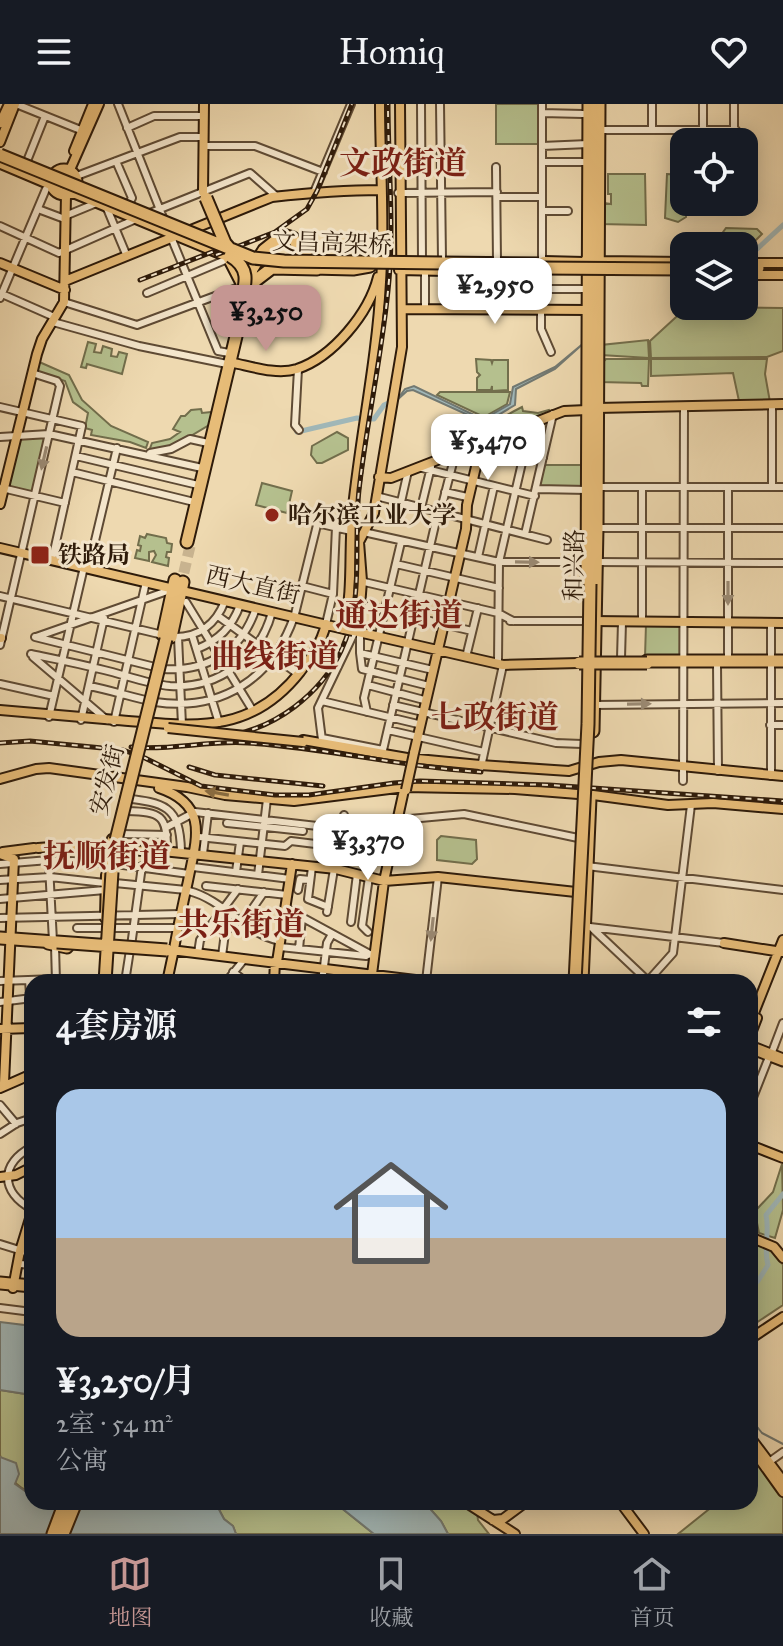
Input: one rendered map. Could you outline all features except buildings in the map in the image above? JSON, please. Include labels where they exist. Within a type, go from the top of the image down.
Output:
[{"type":"highway","points":[[591,108],[596,281]]},
{"type":"highway","name":"和兴路","points":[[586,782],[593,585],[592,343],[598,258],[595,131],[591,108]]},
{"type":"highway","name":"和兴路","points":[[591,108],[592,621]]},
{"type":"highway","name":"和兴路","points":[[595,131],[588,144],[588,162],[598,258]]},
{"type":"highway","points":[[0,156],[211,240],[228,250],[245,270],[246,280],[231,361],[188,542]]},
{"type":"highway","points":[[0,156],[27,161],[103,204],[189,229],[228,250]]},
{"type":"highway","name":"文昌高架桥","points":[[0,156],[202,242],[228,250],[277,264],[375,264]]},
{"type":"highway","name":"文昌高架桥","points":[[0,156],[266,264],[670,267]]},
{"type":"highway","points":[[205,193],[242,284],[240,316]]},
{"type":"highway","points":[[205,193],[228,250]]},
{"type":"highway","points":[[144,214],[172,235],[245,253],[251,253],[277,235],[290,234],[314,262]]},
{"type":"highway","points":[[144,214],[202,242]]},
{"type":"highway","points":[[188,542],[252,269],[259,255],[273,240],[283,235],[293,238],[304,256],[314,262]]},
{"type":"highway","points":[[288,239],[294,247],[293,253],[255,281],[240,316],[256,266],[272,245],[288,239]]},
{"type":"highway","points":[[236,270],[251,262],[269,241]]},
{"type":"highway","name":"和兴路","points":[[592,343],[596,371],[592,410]]},
{"type":"highway","points":[[188,542],[202,468],[218,416]]},
{"type":"highway","name":"和兴路","points":[[591,566],[593,462]]},
{"type":"highway","points":[[593,489],[593,511]]},
{"type":"highway","name":"和兴路","points":[[591,566],[597,528],[593,489]]},
{"type":"highway","points":[[576,974],[586,782],[593,585],[591,566]]},
{"type":"highway","points":[[581,888],[587,866],[586,782],[593,585]]},
{"type":"highway","name":"安发街","points":[[105,974],[113,860],[177,591]]},
{"type":"highway","points":[[590,662],[621,658],[678,662]]},
{"type":"highway","points":[[590,662],[678,662]]},
{"type":"highway","name":"和兴路","points":[[586,782],[594,705],[590,662]]},
{"type":"highway","name":"西大直街","points":[[590,662],[777,663]]},
{"type":"highway","points":[[577,974],[582,927],[578,838],[586,782],[588,724]]},
{"type":"highway","points":[[5,940],[106,946]]},
{"type":"highway","points":[[53,943],[174,952]]},
{"type":"highway","points":[[758,1048],[778,1058]]},
{"type":"highway","points":[[0,1285],[24,1287]]},
{"type":"highway","points":[[53,1534],[62,1510]]},
{"type":"highway","points":[[63,1534],[73,1510]]},
{"type":"main road","points":[[0,126],[13,104]]},
{"type":"main road","points":[[0,140],[13,104]]},
{"type":"main road","points":[[58,180],[96,104]]},
{"type":"main road","points":[[52,319],[64,302],[65,284],[64,217],[58,180],[96,104]]},
{"type":"main road","points":[[204,104],[204,145]]},
{"type":"main road","points":[[204,104],[205,193]]},
{"type":"main road","points":[[353,629],[349,528],[377,338],[375,264],[379,104]]},
{"type":"main road","points":[[393,400],[400,347],[398,104]]},
{"type":"main road","points":[[215,219],[275,195],[304,194],[315,190],[379,189]]},
{"type":"main road","points":[[0,504],[35,354],[61,300],[65,284],[126,254],[274,196],[304,195],[318,190],[379,189]]},
{"type":"main road","points":[[0,263],[65,284],[172,235]]},
{"type":"main road","points":[[400,258],[420,258],[444,265],[531,266]]},
{"type":"main road","points":[[420,258],[415,260],[421,271]]},
{"type":"main road","points":[[596,281],[604,267],[598,258]]},
{"type":"main road","points":[[571,266],[598,258],[670,266]]},
{"type":"main road","points":[[231,361],[266,371],[298,370],[331,350],[355,325],[377,288],[375,264]]},
{"type":"main road","points":[[571,266],[662,264],[666,269],[661,274]]},
{"type":"main road","points":[[400,270],[421,271],[444,265]]},
{"type":"main road","points":[[571,266],[596,281],[670,271]]},
{"type":"main road","points":[[353,629],[361,581],[358,544],[366,532],[376,496],[402,347],[400,270]]},
{"type":"main road","points":[[760,270],[783,270]]},
{"type":"main road","points":[[402,309],[593,308]]},
{"type":"main road","points":[[592,410],[684,404],[783,405]]},
{"type":"main road","points":[[380,475],[392,476],[432,464],[564,410],[783,405]]},
{"type":"main road","points":[[466,519],[467,497],[479,443]]},
{"type":"main road","points":[[395,835],[460,553],[479,443]]},
{"type":"main road","points":[[0,511],[1,491]]},
{"type":"main road","name":"西大直街","points":[[0,546],[177,591],[295,616]]},
{"type":"main road","name":"西大直街","points":[[87,566],[177,591],[500,663],[590,662]]},
{"type":"main road","points":[[592,621],[684,621]]},
{"type":"main road","points":[[592,621],[783,622]]},
{"type":"main road","points":[[728,621],[783,622]]},
{"type":"main road","points":[[146,724],[213,734],[219,723],[253,711],[276,697],[318,649],[326,623]]},
{"type":"main road","points":[[146,724],[168,637]]},
{"type":"main road","name":"西大直街","points":[[438,649],[467,653],[500,663]]},
{"type":"main road","points":[[518,663],[590,662]]},
{"type":"main road","points":[[417,736],[428,686]]},
{"type":"main road","points":[[0,711],[321,741],[407,759],[481,766],[568,772],[617,761],[783,776]]},
{"type":"main road","points":[[0,781],[45,768],[267,799],[306,800],[405,787],[515,789],[586,782]]},
{"type":"main road","points":[[113,860],[130,782]]},
{"type":"main road","points":[[130,782],[163,789],[180,797],[193,813],[202,837],[191,870],[169,974]]},
{"type":"main road","points":[[405,791],[586,782],[636,800],[672,807],[691,805],[783,810]]},
{"type":"main road","points":[[372,974],[385,881],[405,791]]},
{"type":"main road","points":[[113,860],[127,811],[126,798]]},
{"type":"main road","points":[[636,800],[668,805],[713,803],[783,810]]},
{"type":"main road","points":[[193,813],[198,832],[198,854]]},
{"type":"main road","points":[[44,847],[113,860],[198,854]]},
{"type":"main road","points":[[0,853],[44,847],[97,847]]},
{"type":"main road","points":[[153,850],[335,869],[385,881],[438,877],[581,888]]},
{"type":"main road","points":[[113,860],[167,850],[198,854]]},
{"type":"main road","points":[[0,853],[14,861],[12,916],[5,940],[1,1086],[24,1076]]},
{"type":"main road","name":"安发街","points":[[104,974],[113,860]]},
{"type":"main road","points":[[276,974],[292,864]]},
{"type":"main road","points":[[174,952],[187,891]]},
{"type":"main road","points":[[724,943],[782,949],[758,1006]]},
{"type":"main road","points":[[106,946],[198,953],[351,974]]},
{"type":"main road","points":[[174,952],[277,964]]},
{"type":"main road","points":[[758,1000],[769,979]]},
{"type":"main road","points":[[758,1019],[769,979]]},
{"type":"main road","points":[[3,1028],[24,1027]]},
{"type":"main road","points":[[758,1150],[783,1160]]},
{"type":"main road","points":[[3,1178],[24,1171]]},
{"type":"main road","points":[[758,1238],[772,1244],[783,1254]]},
{"type":"main road","points":[[758,1238],[777,1246],[783,1254]]},
{"type":"main road","points":[[15,1286],[24,1254]]},
{"type":"main road","points":[[15,1286],[24,1255]]},
{"type":"main road","points":[[758,1327],[783,1311]]},
{"type":"main road","points":[[758,1334],[783,1317]]},
{"type":"main road","points":[[758,1448],[783,1481]]},
{"type":"main road","points":[[758,1454],[766,1460],[783,1492]]},
{"type":"main road","points":[[482,1510],[516,1532]]},
{"type":"main road","points":[[624,1510],[642,1534]]},
{"type":"main road","points":[[497,1520],[510,1511]]},
{"type":"main road","points":[[510,1511],[508,1520],[516,1532]]},
{"type":"street","points":[[13,104],[83,131]]},
{"type":"street","points":[[118,104],[137,152],[144,214]]},
{"type":"street","points":[[315,190],[351,104]]},
{"type":"street","points":[[420,258],[421,104]]},
{"type":"street","points":[[440,104],[444,265]]},
{"type":"street","points":[[542,104],[542,211],[531,266],[541,289],[541,329],[551,352]]},
{"type":"street","points":[[652,104],[652,130]]},
{"type":"street","points":[[703,104],[703,128]]},
{"type":"street","points":[[734,104],[735,128]]},
{"type":"street","points":[[542,113],[591,108]]},
{"type":"street","points":[[27,161],[45,116]]},
{"type":"street","points":[[127,128],[154,116],[204,116]]},
{"type":"street","points":[[595,131],[670,130]]},
{"type":"street","points":[[231,361],[139,346],[52,319],[1,296],[46,189],[58,180],[180,137],[204,145],[257,148],[322,173]]},
{"type":"street","points":[[542,146],[588,144]]},
{"type":"street","points":[[116,161],[132,198],[144,214],[172,235],[218,351],[231,361]]},
{"type":"street","points":[[542,162],[588,162]]},
{"type":"street","points":[[496,167],[498,310]]},
{"type":"street","points":[[0,227],[59,253],[144,214],[251,173],[275,195]]},
{"type":"street","points":[[399,192],[542,197]]},
{"type":"street","points":[[38,209],[64,217],[103,204],[126,254]]},
{"type":"street","points":[[542,211],[568,211]]},
{"type":"street","points":[[147,293],[228,250]]},
{"type":"street","points":[[421,271],[425,309]]},
{"type":"street","points":[[541,289],[596,281]]},
{"type":"street","points":[[64,302],[137,325],[242,284]]},
{"type":"street","points":[[1,637],[60,384],[32,369]]},
{"type":"street","points":[[298,370],[295,425],[299,430]]},
{"type":"street","points":[[683,781],[684,704],[678,662],[684,621],[684,406]]},
{"type":"street","points":[[772,406],[772,486]]},
{"type":"street","points":[[0,407],[82,426],[52,559]]},
{"type":"street","points":[[525,534],[553,415]]},
{"type":"street","points":[[481,766],[500,663],[499,562],[531,423]]},
{"type":"street","points":[[510,431],[506,448],[543,458]]},
{"type":"street","points":[[0,437],[49,434],[202,468]]},
{"type":"street","points":[[772,437],[783,437]]},
{"type":"street","points":[[147,454],[171,449],[190,439],[208,443]]},
{"type":"street","points":[[49,716],[117,448]]},
{"type":"street","points":[[353,629],[317,712],[321,741],[383,750],[424,570],[455,453],[476,460]]},
{"type":"street","points":[[76,456],[200,488]]},
{"type":"street","points":[[421,508],[432,464],[450,475],[514,491],[536,493],[642,487],[783,487]]},
{"type":"street","points":[[401,502],[413,469]]},
{"type":"street","points":[[72,472],[195,502]]},
{"type":"street","points":[[478,557],[494,486]]},
{"type":"street","points":[[642,487],[642,620]]},
{"type":"street","points":[[718,770],[717,703],[728,621],[728,487]]},
{"type":"street","points":[[1,491],[65,503]]},
{"type":"street","points":[[445,492],[467,497]]},
{"type":"street","points":[[376,496],[547,540]]},
{"type":"street","points":[[318,521],[349,528]]},
{"type":"street","points":[[318,521],[349,528]]},
{"type":"street","points":[[89,686],[151,701],[181,703],[212,700],[255,678],[274,657],[295,616],[318,521]]},
{"type":"street","points":[[326,623],[333,594],[336,527]]},
{"type":"street","points":[[597,528],[783,528]]},
{"type":"street","points":[[366,532],[430,546]]},
{"type":"street","points":[[366,532],[499,562],[591,566],[642,562],[783,563]]},
{"type":"street","points":[[367,712],[364,698],[401,542]]},
{"type":"street","points":[[396,564],[499,588]]},
{"type":"street","points":[[361,581],[498,613],[513,621]]},
{"type":"street","points":[[146,582],[127,659],[124,675],[120,692],[111,721],[31,654],[93,667],[124,675],[156,683],[180,686],[206,682],[244,660],[257,645],[272,612]]},
{"type":"street","points":[[302,586],[333,594]]},
{"type":"street","points":[[0,596],[91,617],[105,616],[142,600],[177,591],[253,711]]},
{"type":"street","points":[[105,616],[168,637],[192,635],[203,630],[218,616],[225,601]]},
{"type":"street","points":[[197,649],[211,643],[230,625],[240,605]]},
{"type":"street","points":[[368,606],[472,631]]},
{"type":"street","points":[[91,617],[35,637],[159,668],[179,670],[202,666],[220,657],[244,635],[256,608]]},
{"type":"street","points":[[467,653],[478,608]]},
{"type":"street","points":[[82,718],[105,616]]},
{"type":"street","points":[[218,616],[298,674]]},
{"type":"street","points":[[498,621],[592,621]]},
{"type":"street","points":[[621,658],[622,622]]},
{"type":"street","points":[[771,622],[777,663],[770,703],[771,775]]},
{"type":"street","points":[[353,629],[362,669],[428,686]]},
{"type":"street","points":[[192,635],[219,723]]},
{"type":"street","points":[[168,637],[179,670],[182,725]]},
{"type":"street","points":[[360,653],[432,670]]},
{"type":"street","points":[[0,684],[54,696]]},
{"type":"street","points":[[368,685],[424,700]]},
{"type":"street","points":[[322,701],[418,724]]},
{"type":"street","points":[[594,705],[783,703]]},
{"type":"street","points":[[393,705],[556,743],[586,782]]},
{"type":"street","points":[[770,725],[783,725]]},
{"type":"street","points":[[388,730],[484,752]]},
{"type":"street","points":[[126,798],[158,803],[170,811],[178,821],[181,851]]},
{"type":"street","points":[[258,875],[267,799]]},
{"type":"street","points":[[655,974],[672,955],[691,805]]},
{"type":"street","points":[[127,811],[154,813],[167,827],[167,850]]},
{"type":"street","points":[[167,827],[193,813],[208,813],[303,831]]},
{"type":"street","points":[[208,813],[202,837],[285,846],[291,841],[368,856]]},
{"type":"street","points":[[399,820],[464,814],[578,838]]},
{"type":"street","points":[[312,867],[308,899],[327,910],[344,815]]},
{"type":"street","points":[[227,823],[342,828],[395,835]]},
{"type":"street","points":[[0,899],[51,894],[167,835]]},
{"type":"street","points":[[236,872],[240,842]]},
{"type":"street","points":[[44,847],[49,860],[56,974]]},
{"type":"street","points":[[0,880],[50,877],[113,860]]},
{"type":"street","points":[[113,860],[139,885],[206,895],[265,938],[280,944],[299,949],[373,956]]},
{"type":"street","points":[[0,864],[14,861],[113,860],[142,866],[290,879]]},
{"type":"street","points":[[126,974],[142,866]]},
{"type":"street","points":[[587,866],[783,890]]},
{"type":"street","points":[[351,922],[357,874]]},
{"type":"street","points":[[368,932],[362,926],[369,877]]},
{"type":"street","points":[[430,974],[438,877]]},
{"type":"street","points":[[298,890],[300,879],[310,880]]},
{"type":"street","points":[[206,886],[287,895]]},
{"type":"street","points":[[198,953],[200,940],[238,889]]},
{"type":"street","points":[[222,956],[225,933],[264,892]]},
{"type":"street","points":[[285,908],[373,956]]},
{"type":"street","points":[[0,918],[109,913],[181,914]]},
{"type":"street","points":[[299,949],[302,917]]},
{"type":"street","points":[[582,927],[724,943]]},
{"type":"street","points":[[582,927],[638,974]]},
{"type":"street","points":[[77,928],[178,928]]},
{"type":"street","points":[[323,974],[332,934]]},
{"type":"street","points":[[236,974],[233,972],[242,962]]},
{"type":"street","points":[[4,981],[24,980]]},
{"type":"street","points":[[4,1002],[24,1000]]},
{"type":"street","points":[[758,1092],[778,1058],[783,1023]]},
{"type":"street","points":[[0,1105],[16,1124]]},
{"type":"street","points":[[0,1134],[24,1121]]},
{"type":"street","points":[[24,1151],[14,1157],[3,1178],[17,1201],[24,1205]]},
{"type":"street","points":[[0,1244],[24,1252]]},
{"type":"street","points":[[20,1264],[24,1264]]},
{"type":"street","points":[[0,1308],[24,1311]]},
{"type":"street","points":[[766,1460],[783,1454]]},
{"type":"green space","points":[[496,104],[540,104],[541,144],[496,144]]},
{"type":"green space","points":[[608,174],[645,174],[646,225],[600,224],[604,201],[611,204]]},
{"type":"green space","points":[[667,174],[670,174],[670,216],[686,217],[678,222],[665,218]]},
{"type":"green space","points":[[726,228],[757,229],[762,234],[758,238],[758,232],[723,232]]},
{"type":"green space","points":[[758,308],[783,308],[783,351],[767,357],[651,358],[650,341],[673,320],[758,320]]},
{"type":"green space","points":[[648,340],[649,358],[601,355],[601,345]]},
{"type":"green space","points":[[88,342],[96,344],[94,352],[101,353],[103,346],[112,349],[111,356],[117,357],[119,352],[127,354],[122,374],[87,364],[86,368],[81,367]]},
{"type":"green space","points":[[476,359],[491,360],[492,363],[493,360],[508,360],[508,390],[492,391],[492,386],[491,390],[477,390],[480,375]]},
{"type":"green space","points":[[606,359],[649,359],[648,386],[641,383],[600,382]]},
{"type":"green space","points":[[651,359],[767,359],[765,374],[770,402],[739,401],[733,373],[651,376]]},
{"type":"green space","points":[[37,361],[69,375],[82,400],[111,426],[148,442],[146,448],[91,435],[92,430],[85,428],[88,413],[73,402],[65,381],[35,371]]},
{"type":"green space","points":[[440,392],[510,392],[507,404],[484,417],[437,395]]},
{"type":"green space","points":[[522,407],[523,411],[538,413],[549,410],[551,413],[483,438],[480,431],[486,429],[485,424]]},
{"type":"green space","points":[[201,409],[202,413],[212,412],[209,425],[174,446],[149,451],[152,443],[170,439],[180,432],[173,429],[181,416]]},
{"type":"green space","points":[[337,432],[348,438],[348,450],[317,463],[311,455],[312,446]]},
{"type":"green space","points":[[43,437],[33,492],[6,486],[19,438]]},
{"type":"green space","points":[[544,465],[584,465],[585,487],[538,487]]},
{"type":"green space","points":[[262,483],[292,491],[287,513],[256,505]]},
{"type":"green space","points":[[147,534],[166,538],[167,543],[172,544],[171,552],[167,552],[166,557],[169,558],[168,566],[152,562],[156,555],[154,551],[149,552],[149,561],[135,558],[137,550],[140,551],[140,536],[145,538]]},
{"type":"green space","points":[[683,623],[683,658],[645,657],[646,624]]},
{"type":"green space","points":[[441,836],[476,840],[477,859],[472,864],[437,860],[437,840]]},
{"type":"green space","points":[[782,1164],[783,1210],[775,1238],[759,1233],[758,1228],[758,1208],[773,1192]]},
{"type":"green space","points":[[758,1244],[776,1252],[783,1265],[783,1305],[758,1322]]},
{"type":"green space","points":[[0,1390],[24,1394],[24,1489],[7,1473],[0,1455]]},
{"type":"green space","points":[[758,1463],[783,1497],[783,1534],[678,1534],[708,1510],[758,1510]]},
{"type":"green space","points":[[219,1510],[344,1510],[374,1534],[236,1534],[233,1526]]},
{"type":"green space","points":[[431,1510],[474,1510],[489,1534],[448,1534]]},
{"type":"water","points":[[585,342],[555,369],[516,389],[515,405],[490,420],[479,420],[413,390],[407,391],[396,401],[405,389],[414,386],[476,416],[487,417],[510,404],[513,387],[555,367]]},
{"type":"water","points":[[0,1322],[24,1325],[24,1394],[0,1390]]},
{"type":"water","points":[[0,1457],[16,1463],[19,1474],[15,1484],[24,1490],[24,1510],[219,1510],[236,1534],[0,1534]]},
{"type":"water","points":[[344,1510],[431,1510],[448,1534],[374,1534]]},
{"type":"waterway","points":[[758,248],[783,225]]},
{"type":"waterway","points":[[297,432],[357,418],[374,419],[384,405],[393,401]]},
{"type":"waterway","points":[[758,1281],[768,1265],[766,1215],[783,1194]]},
{"type":"waterway","points":[[758,1428],[783,1444]]},
{"type":"tunnel","points":[[180,589],[191,542]]},
{"type":"railway","points":[[216,255],[275,232],[307,209],[352,104]]},
{"type":"railway","points":[[229,736],[280,717],[309,695],[332,667],[348,632],[356,592],[359,490],[389,280],[388,104]]},
{"type":"railway","points":[[140,280],[225,247]]},
{"type":"railway","points":[[0,743],[30,741],[123,750],[201,786],[275,795],[309,795],[420,781],[549,785],[783,801]]},
{"type":"railway","points":[[131,747],[248,743],[481,772]]},
{"type":"railway","points":[[189,767],[215,775],[323,786]]},
{"type":"place","name":"哈尔滨工业大学","points":[[272,515]]},
{"type":"place","name":"铁路局","points":[[40,555]]},
{"type":"district","name":"文政街道","points":[[403,163]]},
{"type":"district","name":"通达街道","points":[[399,615]]},
{"type":"district","name":"曲线街道","points":[[275,656]]},
{"type":"district","name":"七政街道","points":[[495,717]]},
{"type":"district","name":"抚顺街道","points":[[107,856]]},
{"type":"district","name":"共乐街道","points":[[241,924]]}]
